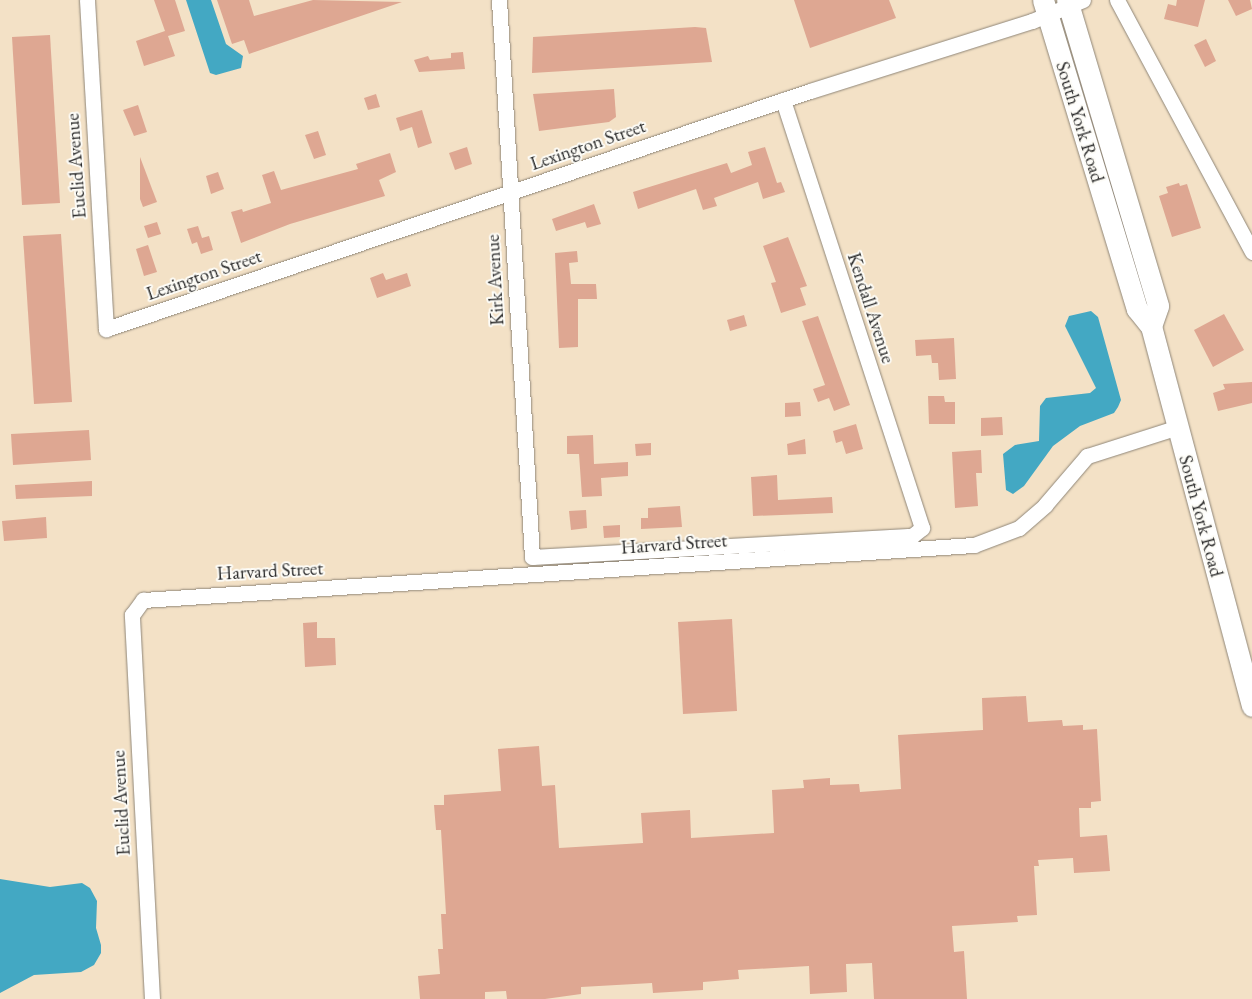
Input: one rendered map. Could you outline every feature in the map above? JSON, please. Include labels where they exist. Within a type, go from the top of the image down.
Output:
[{"type":"main road","name":"South York Road","points":[[1073,2],[1158,306],[1151,326]]},
{"type":"main road","name":"South York Road","points":[[1045,8],[1136,309],[1151,326],[1252,706]]},
{"type":"street","name":"Euclid Avenue","points":[[87,0],[106,329]]},
{"type":"street","name":"Kirk Avenue","points":[[499,0],[532,557]]},
{"type":"street","points":[[1117,0],[1189,134],[1246,228],[1252,252]]},
{"type":"street","name":"Lexington Street","points":[[106,329],[783,100],[1045,8],[1073,2]]},
{"type":"street","name":"Kendall Avenue","points":[[783,100],[922,528]]},
{"type":"street","name":"Harvard Street","points":[[136,606],[143,600],[154,598],[974,545],[1019,528],[1045,505],[1087,456],[1178,427]]},
{"type":"street","name":"Harvard Street","points":[[532,557],[912,536],[922,528]]},
{"type":"street","name":"Euclid Avenue","points":[[136,606],[132,624],[152,999]]},
{"type":"water","points":[[186,0],[211,0],[226,44],[243,56],[241,68],[216,75],[210,73]]},
{"type":"water","points":[[1091,311],[1098,317],[1121,400],[1114,413],[1080,426],[1053,446],[1024,486],[1013,494],[1006,490],[1003,454],[1015,445],[1039,441],[1040,406],[1046,398],[1090,393],[1096,388],[1065,326],[1069,316]]},
{"type":"water","points":[[0,879],[50,887],[82,883],[90,888],[97,901],[96,928],[101,945],[101,953],[94,965],[81,972],[34,975],[0,993]]},
{"type":"building","points":[[154,0],[175,0],[185,31],[168,36],[175,56],[144,66],[136,41],[165,31]]},
{"type":"building","points":[[217,0],[249,0],[254,16],[313,0],[402,2],[249,54],[244,40],[232,44]]},
{"type":"building","points":[[794,0],[889,0],[896,18],[810,48]]},
{"type":"building","points":[[1177,0],[1205,0],[1198,27],[1164,19],[1168,4],[1176,6]]},
{"type":"building","points":[[1228,0],[1250,0],[1252,9],[1236,16]]},
{"type":"building","points":[[695,27],[706,28],[712,62],[532,73],[533,37]]},
{"type":"building","points":[[50,35],[60,203],[22,205],[12,37]]},
{"type":"building","points":[[1206,39],[1216,61],[1205,67],[1194,45]]},
{"type":"building","points":[[463,52],[465,69],[419,72],[414,60],[428,56],[430,60],[451,58],[451,53]]},
{"type":"building","points":[[614,89],[616,117],[609,122],[539,131],[533,94]]},
{"type":"building","points":[[376,94],[380,107],[368,110],[364,98]]},
{"type":"building","points":[[138,105],[147,132],[134,136],[123,110]]},
{"type":"building","points":[[422,110],[432,143],[418,148],[412,127],[400,131],[396,118]]},
{"type":"building","points":[[318,131],[326,155],[314,159],[305,135]]},
{"type":"building","points":[[467,147],[472,164],[455,170],[449,153]]},
{"type":"building","points":[[765,147],[777,183],[781,182],[785,192],[763,199],[758,182],[714,198],[717,206],[703,210],[696,189],[638,209],[633,192],[727,163],[731,173],[752,165],[748,152]]},
{"type":"building","points":[[390,153],[396,172],[379,180],[385,196],[290,224],[241,243],[231,212],[242,209],[243,212],[271,203],[262,175],[274,171],[281,190],[358,169],[356,164]]},
{"type":"building","points":[[140,157],[157,202],[143,207],[140,199]]},
{"type":"building","points":[[218,172],[224,189],[211,194],[206,176]]},
{"type":"building","points":[[1179,183],[1180,186],[1187,184],[1201,228],[1172,237],[1159,196],[1168,193],[1166,187]]},
{"type":"building","points":[[594,204],[601,224],[587,228],[585,222],[556,231],[552,219]]},
{"type":"building","points":[[157,222],[161,234],[148,238],[144,226]]},
{"type":"building","points":[[198,226],[202,238],[209,236],[213,250],[201,254],[197,242],[192,244],[187,229]]},
{"type":"building","points":[[61,234],[72,402],[34,404],[23,236]]},
{"type":"building","points":[[788,237],[807,286],[800,288],[806,305],[781,313],[771,283],[776,282],[763,246]]},
{"type":"building","points":[[148,245],[157,272],[144,276],[136,249]]},
{"type":"building","points":[[577,251],[578,262],[569,263],[571,284],[596,284],[597,299],[578,299],[578,347],[559,348],[555,253]]},
{"type":"building","points":[[383,273],[386,280],[407,273],[411,286],[377,298],[370,278]]},
{"type":"building","points":[[1224,314],[1244,350],[1213,367],[1194,330]]},
{"type":"building","points":[[744,315],[747,326],[730,331],[727,320]]},
{"type":"building","points":[[818,316],[850,405],[834,411],[829,398],[818,402],[813,389],[825,385],[802,321]]},
{"type":"building","points":[[954,338],[956,379],[939,380],[938,363],[932,363],[931,355],[916,356],[915,340]]},
{"type":"building","points":[[1252,382],[1252,403],[1218,411],[1213,393],[1225,389],[1223,384]]},
{"type":"building","points":[[928,396],[944,396],[945,402],[955,402],[955,424],[929,424]]},
{"type":"building","points":[[800,402],[801,416],[785,417],[785,403]]},
{"type":"building","points":[[1002,417],[1003,435],[981,436],[981,418]]},
{"type":"building","points":[[856,424],[863,449],[846,454],[842,441],[836,443],[833,431]]},
{"type":"building","points":[[89,430],[91,460],[13,465],[11,434]]},
{"type":"building","points":[[593,435],[594,464],[628,462],[628,476],[601,478],[602,496],[582,497],[579,454],[567,454],[567,436]]},
{"type":"building","points":[[805,439],[806,454],[788,455],[787,444]]},
{"type":"building","points":[[651,443],[651,455],[636,456],[635,444]]},
{"type":"building","points":[[981,450],[982,473],[976,473],[978,506],[955,508],[952,452]]},
{"type":"building","points":[[777,475],[778,500],[832,497],[833,513],[753,516],[751,477]]},
{"type":"building","points":[[92,481],[92,496],[16,499],[15,485]]},
{"type":"building","points":[[680,506],[682,527],[641,529],[641,518],[648,518],[648,508]]},
{"type":"building","points":[[586,510],[587,528],[571,530],[569,511]]},
{"type":"building","points":[[46,517],[47,538],[4,541],[2,521]]},
{"type":"building","points":[[620,525],[620,537],[604,538],[603,526]]},
{"type":"building","points":[[732,619],[737,711],[683,714],[678,622]]},
{"type":"building","points":[[317,622],[317,638],[335,638],[336,665],[305,667],[303,623]]},
{"type":"building","points":[[1026,696],[1028,722],[1062,720],[1063,726],[1083,725],[1083,730],[1097,729],[1101,801],[1091,802],[1091,808],[1079,808],[1080,837],[1107,835],[1110,871],[1074,873],[1073,858],[1038,860],[1039,866],[1034,866],[1037,915],[1017,916],[1018,922],[952,926],[954,952],[964,951],[967,999],[874,999],[872,963],[846,964],[847,992],[810,994],[809,966],[738,970],[739,979],[703,982],[703,990],[653,993],[652,983],[581,987],[581,994],[545,999],[507,999],[506,991],[485,992],[485,999],[420,999],[418,976],[440,974],[438,949],[443,949],[441,914],[446,914],[441,830],[436,830],[434,805],[444,805],[444,795],[501,791],[498,749],[539,746],[542,786],[555,785],[559,848],[643,843],[641,813],[690,810],[691,838],[774,833],[772,790],[804,788],[803,780],[830,778],[830,785],[859,784],[860,792],[901,789],[898,735],[983,730],[982,698]]}]
